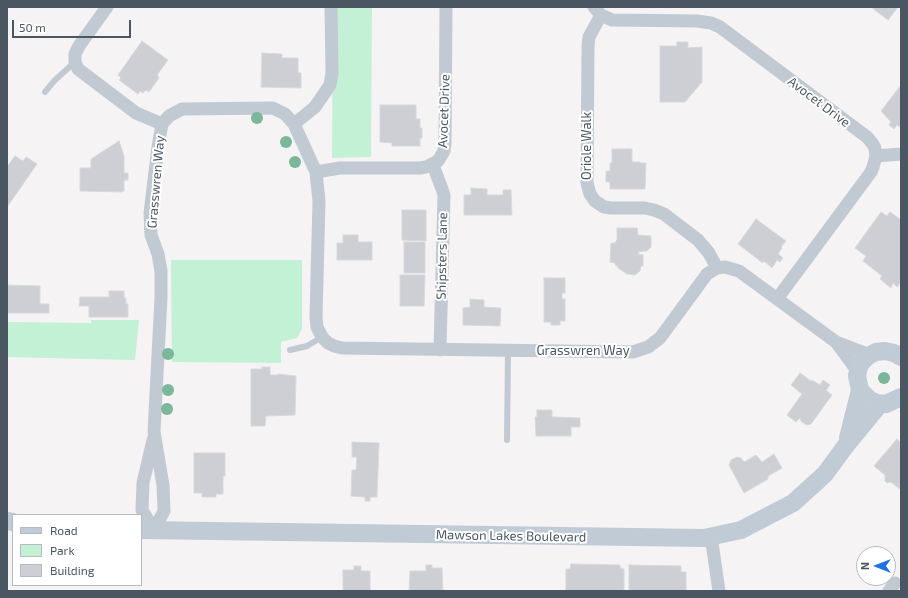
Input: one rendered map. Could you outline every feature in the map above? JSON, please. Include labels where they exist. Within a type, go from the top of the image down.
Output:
[{"type":"street","points":[[107,7],[75,54],[78,69],[136,113],[162,124]]},
{"type":"street","points":[[294,124],[314,107],[330,85],[332,73],[331,7]]},
{"type":"street","name":"Avocet Drive","points":[[316,172],[340,168],[420,168],[433,165],[441,157],[445,144],[446,7]]},
{"type":"street","name":"Avocet Drive","points":[[597,11],[612,20],[697,21],[711,23],[720,27],[867,137],[875,148],[876,156]]},
{"type":"street","name":"Oriole Walk","points":[[597,11],[589,37],[588,46],[586,182],[590,194],[604,207],[646,208],[664,214],[698,240],[709,253],[717,268]]},
{"type":"street","name":"Grasswren Way","points":[[147,530],[142,510],[143,483],[154,432],[160,271],[159,259],[151,235],[150,225],[158,147],[162,124],[169,116],[182,109],[273,108],[285,114],[294,124],[316,172],[319,200],[317,327],[322,337],[328,343],[342,348],[626,352],[641,350],[648,347],[660,338],[707,274],[717,268]]},
{"type":"street","points":[[777,299],[871,172],[874,167],[876,156],[901,154]]},
{"type":"street","name":"Shipsters Lane","points":[[433,165],[444,195],[440,350]]},
{"type":"street","points":[[717,268],[725,267],[739,271],[836,342],[858,372]]},
{"type":"street","points":[[836,342],[885,354]]},
{"type":"street","points":[[858,372],[861,363],[885,354],[901,342]]},
{"type":"street","name":"Mawson Lakes Boulevard","points":[[847,444],[860,390],[857,376],[858,372]]},
{"type":"street","points":[[860,390],[870,400],[880,404],[886,404],[900,399]]},
{"type":"street","name":"Mawson Lakes Boulevard","points":[[147,530],[704,538],[741,530],[793,503],[825,474],[847,444],[880,404]]},
{"type":"street","name":"Grasswren Way","points":[[147,530],[164,511],[163,485],[154,432]]},
{"type":"street","points":[[711,536],[719,591]]},
{"type":"lane","points":[[45,92],[55,80],[76,62]]},
{"type":"lane","points":[[290,350],[307,346],[322,337]]},
{"type":"lane","points":[[507,440],[508,351]]},
{"type":"green space","points":[[333,7],[372,7],[371,157],[332,158]]},
{"type":"green space","points":[[171,260],[302,260],[302,329],[297,338],[281,342],[281,363],[172,362]]},
{"type":"green space","points":[[91,320],[139,320],[135,360],[7,357],[7,322],[91,323]]},
{"type":"building","points":[[871,7],[898,7],[888,20]]},
{"type":"building","points":[[142,41],[168,60],[157,75],[159,78],[149,92],[146,90],[143,93],[140,91],[138,94],[119,80],[121,78],[118,75]]},
{"type":"building","points":[[677,42],[688,42],[688,48],[702,47],[702,82],[685,102],[660,102],[660,46],[677,46]]},
{"type":"building","points":[[262,53],[282,54],[282,58],[298,58],[298,73],[301,73],[301,88],[261,87]]},
{"type":"building","points":[[901,85],[901,128],[897,125],[894,129],[889,125],[891,122],[881,111]]},
{"type":"building","points":[[380,105],[416,105],[416,119],[420,119],[420,128],[422,128],[420,146],[392,146],[392,143],[380,142]]},
{"type":"building","points":[[119,141],[124,156],[124,173],[128,173],[128,180],[124,180],[124,191],[80,191],[80,168],[91,168],[91,159]]},
{"type":"building","points":[[612,149],[632,149],[632,162],[646,163],[645,189],[610,189],[610,182],[606,182],[606,171],[610,171],[610,163],[612,163]]},
{"type":"building","points":[[15,156],[23,161],[26,157],[37,164],[7,207],[7,167]]},
{"type":"building","points":[[471,188],[487,189],[487,195],[503,195],[503,190],[511,190],[512,215],[464,215],[464,195],[471,195]]},
{"type":"building","points":[[402,210],[426,210],[426,241],[402,240]]},
{"type":"building","points":[[881,212],[887,216],[890,212],[901,220],[901,282],[897,287],[893,283],[891,288],[880,279],[882,276],[863,261],[866,256],[855,248]]},
{"type":"building","points":[[756,219],[786,241],[778,254],[783,258],[780,262],[777,260],[772,268],[738,244]]},
{"type":"building","points":[[617,228],[637,228],[638,235],[651,236],[651,247],[647,251],[638,252],[638,254],[643,255],[643,266],[641,266],[640,271],[635,275],[627,274],[618,268],[615,263],[610,262],[611,243],[615,243],[617,240]]},
{"type":"building","points":[[343,235],[358,235],[358,242],[372,242],[372,260],[337,260],[337,243],[343,243]]},
{"type":"building","points":[[404,242],[425,242],[425,273],[404,273]]},
{"type":"building","points":[[400,275],[425,275],[424,306],[400,306]]},
{"type":"building","points":[[544,278],[565,278],[565,293],[562,293],[562,299],[565,299],[565,321],[560,321],[560,325],[551,325],[551,322],[544,322]]},
{"type":"building","points":[[7,285],[40,286],[40,304],[49,304],[49,313],[7,313]]},
{"type":"building","points":[[109,291],[124,291],[124,298],[126,298],[126,304],[128,304],[128,317],[89,317],[89,306],[79,306],[80,297],[109,297]]},
{"type":"building","points":[[470,299],[484,300],[484,307],[501,308],[500,326],[463,325],[463,308],[470,307]]},
{"type":"building","points":[[262,367],[270,367],[270,375],[278,374],[296,376],[295,415],[266,416],[265,426],[251,426],[251,369],[262,369]]},
{"type":"building","points":[[800,373],[811,381],[812,380],[820,385],[823,380],[830,385],[826,390],[832,395],[811,424],[806,425],[800,418],[796,422],[787,415],[802,394],[791,385]]},
{"type":"building","points":[[537,410],[552,410],[552,417],[580,418],[580,427],[571,427],[571,436],[536,436],[535,417],[537,417]]},
{"type":"building","points":[[897,439],[901,443],[901,490],[891,482],[887,483],[885,481],[885,475],[874,466]]},
{"type":"building","points":[[352,442],[379,443],[377,497],[370,497],[370,501],[365,501],[365,497],[351,496],[352,470],[356,470],[357,457],[352,457]]},
{"type":"building","points":[[194,453],[225,453],[223,494],[216,494],[216,497],[202,497],[202,493],[194,493]]},
{"type":"building","points":[[774,454],[782,468],[768,476],[768,479],[744,493],[729,465],[731,460],[737,457],[741,458],[744,462],[756,455],[762,462]]},
{"type":"building","points":[[571,564],[620,565],[620,568],[624,569],[624,591],[566,591],[566,569],[570,569]]},
{"type":"building","points":[[426,565],[432,565],[432,568],[442,568],[443,591],[409,591],[410,571],[426,571]]},
{"type":"building","points":[[629,565],[681,566],[681,572],[686,572],[686,591],[629,591]]},
{"type":"building","points":[[354,566],[361,566],[361,571],[370,571],[370,591],[343,591],[343,570],[354,570]]}]
